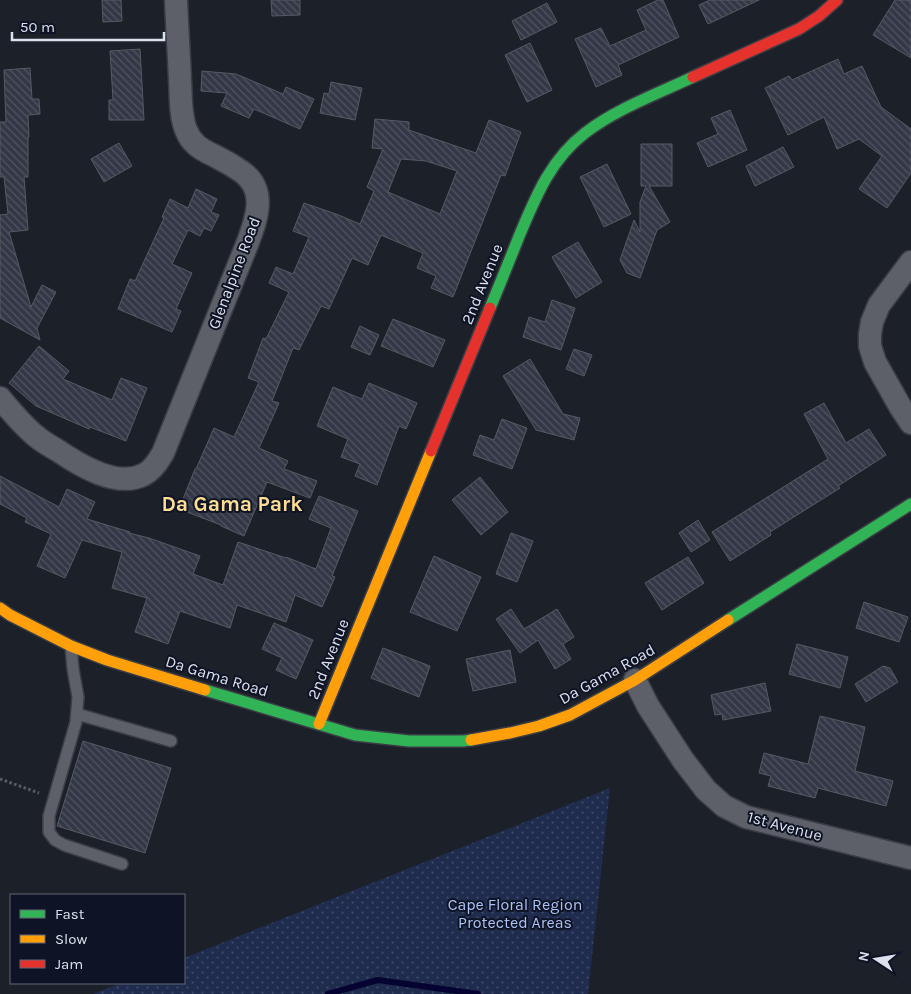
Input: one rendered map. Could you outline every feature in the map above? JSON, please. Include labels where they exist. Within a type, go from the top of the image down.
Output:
[{"type":"street","name":"Glenalpine Road","points":[[0,398],[37,437],[68,458],[87,468],[115,478],[135,478],[144,475],[153,468],[163,453],[248,242],[258,208],[258,198],[251,181],[237,168],[194,144],[188,137],[184,127],[176,0]]},
{"type":"street","name":"2nd Avenue","points":[[319,724],[531,208],[548,173],[565,151],[583,134],[608,118],[791,33],[818,17],[837,0]]},
{"type":"street","points":[[911,262],[879,305],[872,322],[870,346],[875,362],[911,423]]},
{"type":"street","name":"Da Gama Road","points":[[0,608],[71,646],[107,660],[319,724],[355,734],[379,738],[418,741],[463,741],[539,726],[570,715],[635,680],[911,504]]},
{"type":"street","name":"1st Avenue","points":[[635,680],[648,706],[683,760],[706,790],[724,806],[746,817],[911,858]]},
{"type":"lane","points":[[71,646],[78,697],[77,714],[49,816],[49,832],[55,840],[64,845],[122,864]]},
{"type":"lane","points":[[77,714],[171,741]]},
{"type":"path","points":[[0,779],[54,798]]},
{"type":"green space","name":"Cape Floral Region Protected Areas","points":[[610,788],[588,994],[93,994],[118,984],[185,984],[185,958]]},
{"type":"building","points":[[102,0],[121,0],[122,21],[103,22]]},
{"type":"building","points":[[271,0],[300,0],[300,15],[272,16]]},
{"type":"building","points":[[658,0],[663,0],[679,37],[618,65],[622,75],[596,87],[575,39],[601,28],[610,46],[646,30],[637,10]]},
{"type":"building","points":[[710,0],[759,0],[708,24],[699,5]]},
{"type":"building","points":[[895,0],[911,0],[911,58],[873,35]]},
{"type":"building","points":[[547,3],[557,22],[521,40],[512,21]]},
{"type":"building","points":[[530,43],[552,90],[527,102],[505,55]]},
{"type":"building","points":[[140,49],[144,120],[109,120],[109,100],[113,100],[110,51]]},
{"type":"building","points":[[838,59],[844,74],[862,66],[881,107],[911,129],[911,173],[887,208],[859,189],[882,156],[859,139],[837,149],[824,117],[788,135],[765,88],[789,76],[792,80]]},
{"type":"building","points":[[30,68],[32,99],[39,99],[40,114],[28,115],[28,177],[24,177],[28,230],[9,232],[31,307],[42,285],[56,292],[37,328],[40,340],[0,318],[0,215],[8,214],[4,177],[0,177],[0,122],[6,122],[4,70]]},
{"type":"building","points":[[202,71],[236,74],[283,94],[286,87],[314,99],[300,129],[254,109],[249,118],[221,106],[227,93],[201,91]]},
{"type":"building","points":[[331,82],[362,88],[355,120],[320,113],[324,93],[329,94]]},
{"type":"building","points":[[730,110],[747,150],[708,167],[697,143],[718,134],[711,118]]},
{"type":"building","points":[[375,119],[409,122],[409,130],[476,153],[489,120],[521,132],[505,176],[501,175],[453,297],[431,288],[436,276],[417,268],[423,253],[381,235],[368,265],[352,258],[329,309],[321,306],[299,350],[293,348],[272,401],[279,403],[259,448],[288,461],[284,469],[317,481],[310,498],[267,482],[244,536],[179,509],[214,428],[234,437],[259,382],[248,378],[263,338],[266,339],[289,292],[269,283],[276,267],[293,274],[309,237],[293,231],[304,203],[360,224],[374,191],[367,187],[383,149],[372,148]],"holes":[[[401,159],[426,161],[457,171],[440,214],[388,192]]]},
{"type":"building","points":[[119,143],[132,166],[104,182],[91,159]]},
{"type":"building","points":[[641,144],[672,144],[672,186],[649,186],[670,222],[657,230],[640,278],[627,273],[620,260],[634,220],[640,232],[640,202],[646,186],[641,186]]},
{"type":"building","points":[[783,147],[794,167],[755,186],[746,166]]},
{"type":"building","points":[[607,164],[631,214],[604,227],[580,177]]},
{"type":"building","points":[[196,189],[217,199],[211,212],[219,215],[211,231],[204,228],[200,236],[188,230],[172,264],[192,273],[176,309],[181,311],[172,332],[118,309],[130,279],[135,281],[164,218],[162,217],[170,199],[188,208]]},
{"type":"building","points":[[578,242],[602,282],[576,298],[552,257]]},
{"type":"building","points":[[552,300],[575,308],[561,350],[523,337],[529,317],[545,322]]},
{"type":"building","points":[[393,319],[445,340],[433,367],[381,346]]},
{"type":"building","points":[[360,326],[379,335],[370,355],[351,347]]},
{"type":"building","points":[[39,346],[69,371],[63,379],[112,400],[121,378],[147,388],[126,441],[90,427],[89,429],[36,406],[9,383]]},
{"type":"building","points":[[574,349],[592,355],[584,376],[566,369]]},
{"type":"building","points":[[530,359],[563,414],[580,418],[574,440],[536,430],[503,376]]},
{"type":"building","points":[[369,383],[417,403],[406,429],[399,426],[377,485],[355,476],[360,464],[341,457],[348,439],[317,426],[333,387],[362,399]]},
{"type":"building","points":[[824,403],[846,443],[869,429],[886,455],[838,486],[840,488],[770,532],[771,535],[730,561],[712,532],[828,459],[804,414]]},
{"type":"building","points":[[502,419],[527,428],[512,469],[473,455],[480,435],[494,440]]},
{"type":"building","points":[[0,476],[59,507],[67,489],[95,502],[87,519],[200,556],[193,574],[223,585],[238,542],[286,557],[316,569],[331,528],[309,519],[319,496],[358,511],[332,576],[335,577],[322,607],[295,595],[286,622],[237,605],[230,628],[180,611],[168,644],[135,632],[147,598],[112,588],[122,552],[82,540],[65,578],[37,566],[51,534],[25,522],[27,518],[0,504]]},
{"type":"building","points":[[480,477],[508,512],[481,535],[452,500]]},
{"type":"building","points":[[698,520],[710,540],[691,552],[679,533]]},
{"type":"building","points":[[511,533],[533,541],[517,582],[496,574]]},
{"type":"building","points":[[434,556],[481,577],[457,631],[410,612]]},
{"type":"building","points":[[688,557],[704,583],[662,610],[645,583]]},
{"type":"building","points":[[864,602],[908,617],[899,642],[856,628]]},
{"type":"building","points":[[511,609],[524,629],[557,609],[574,637],[563,644],[571,659],[555,669],[538,640],[520,653],[496,619]]},
{"type":"building","points":[[274,623],[313,640],[296,679],[276,670],[282,658],[262,649]]},
{"type":"building","points":[[797,644],[848,657],[840,688],[789,674]]},
{"type":"building","points":[[383,648],[430,666],[419,697],[371,678]]},
{"type":"building","points":[[510,650],[516,682],[473,691],[466,659]]},
{"type":"building","points":[[883,666],[890,668],[898,682],[866,702],[855,684]]},
{"type":"building","points":[[765,683],[771,711],[723,720],[722,714],[715,715],[711,695]]},
{"type":"building","points":[[820,716],[865,727],[855,771],[893,781],[886,806],[818,788],[815,798],[768,786],[771,776],[759,773],[764,753],[808,764]]},
{"type":"building","points":[[83,741],[171,768],[145,853],[57,826]]},
{"type":"waterway","points":[[328,994],[378,980],[478,994]]},
{"type":"traffic: fast","points":[[490,308],[532,206],[546,179],[563,154],[573,143],[597,124],[637,102],[693,77]]},
{"type":"traffic: fast","points":[[728,620],[911,504]]},
{"type":"traffic: fast","points":[[205,690],[355,735],[409,741],[471,740]]},
{"type":"traffic: slow","points":[[319,724],[431,451]]},
{"type":"traffic: slow","points":[[0,608],[71,646],[107,660],[205,690]]},
{"type":"traffic: slow","points":[[471,740],[539,726],[570,715],[635,680],[728,620]]},
{"type":"traffic: jam","points":[[693,77],[799,29],[819,16],[837,0]]},
{"type":"traffic: jam","points":[[431,451],[490,308]]},
{"type":"district","name":"Da Gama Park","points":[[232,504]]}]
